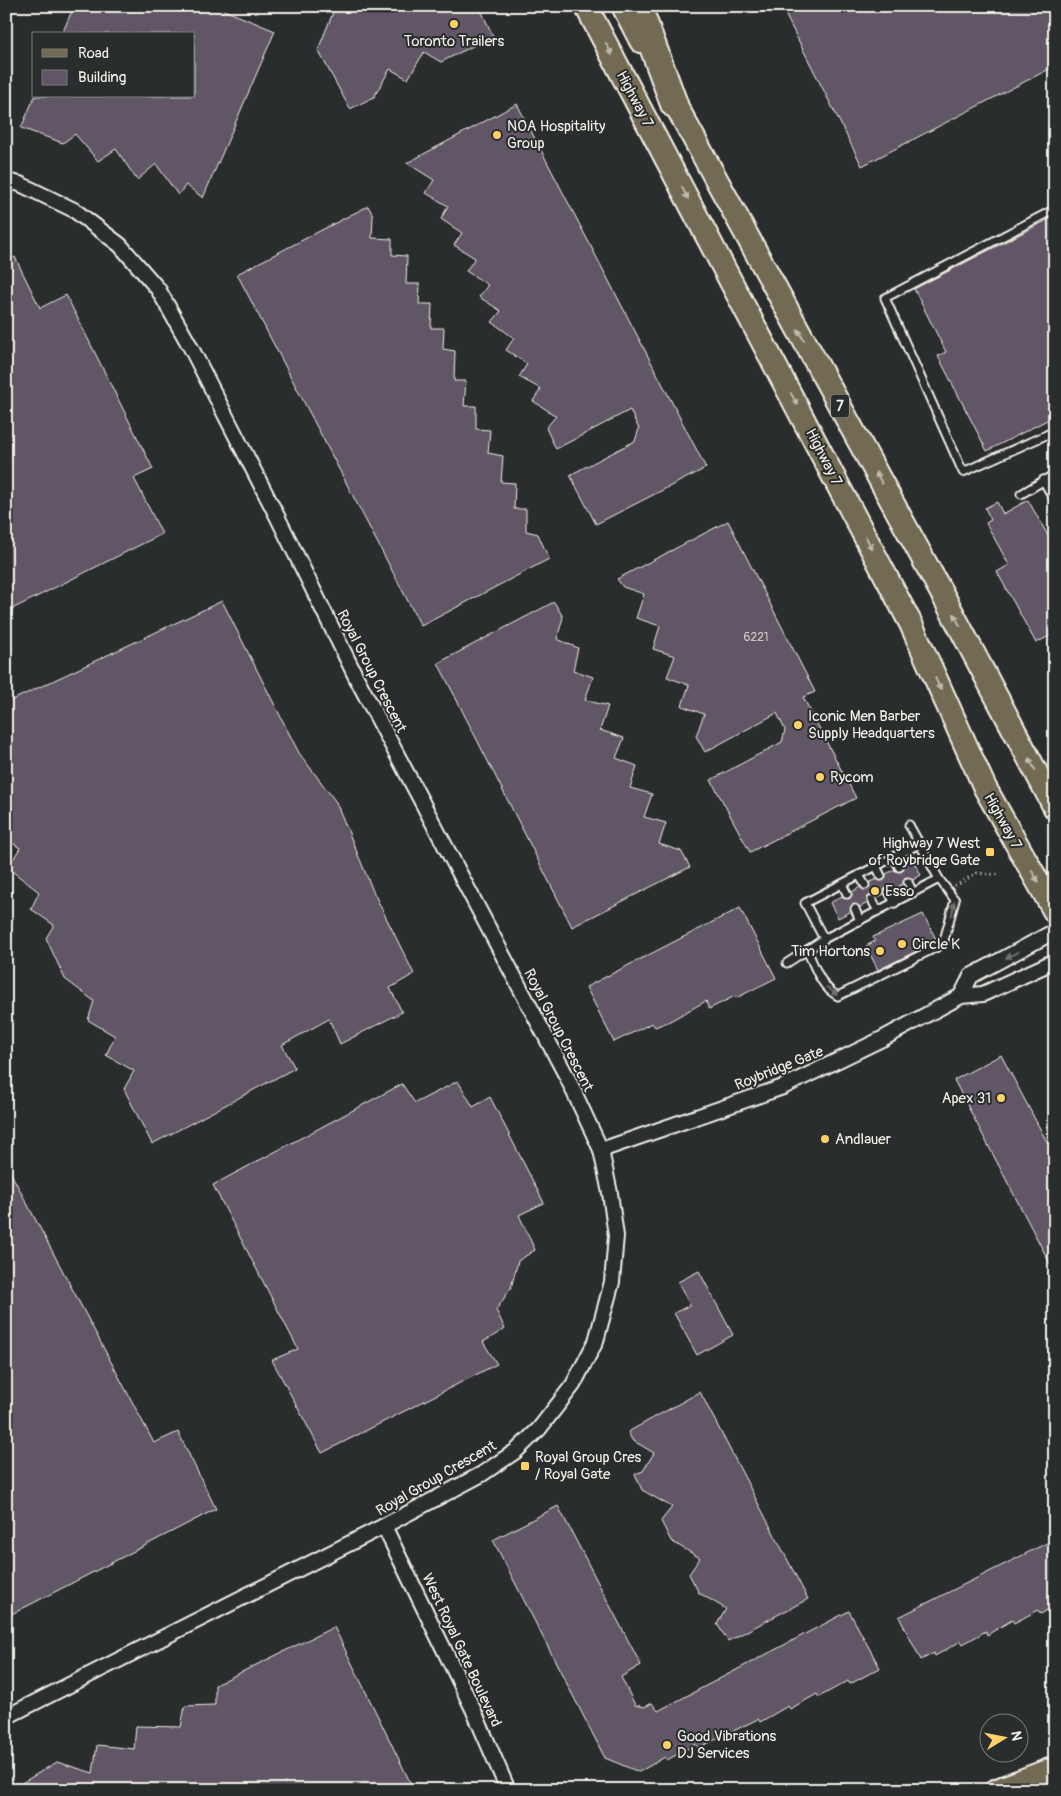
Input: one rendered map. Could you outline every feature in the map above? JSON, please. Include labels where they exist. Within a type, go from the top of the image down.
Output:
[{"type":"highway","points":[[638,6],[674,104]]},
{"type":"main road","name":"Highway 7","points":[[586,6],[910,624],[985,788],[1055,912]]},
{"type":"main road","name":"7","points":[[623,6],[674,104],[1052,795]]},
{"type":"main road","points":[[998,1790],[1055,1768]]},
{"type":"street","name":"Royal Group Crescent","points":[[6,181],[20,184],[74,210],[120,245],[158,289],[190,346],[356,677],[567,1077],[601,1150],[616,1236],[612,1282],[596,1341],[573,1386],[539,1429],[516,1450],[482,1474],[384,1526],[6,1717]]},
{"type":"street","points":[[962,996],[971,976],[1055,931]]},
{"type":"street","name":"Roybridge Gate","points":[[601,1150],[783,1087],[850,1056],[962,996],[983,994],[1055,961]]},
{"type":"street","name":"West Royal Gate Boulevard","points":[[384,1526],[473,1709],[508,1790]]},
{"type":"lane","points":[[1055,209],[885,298],[963,472],[1055,431]]},
{"type":"lane","points":[[1021,494],[1055,474]]},
{"type":"lane","points":[[1044,480],[1055,501]]},
{"type":"lane","points":[[807,950],[823,983],[830,992],[838,996],[943,944],[955,900],[939,879],[909,825]]},
{"type":"lane","points":[[824,939],[805,903],[919,844]]},
{"type":"lane","points":[[894,857],[899,867]]},
{"type":"lane","points":[[876,866],[881,876]]},
{"type":"lane","points":[[859,875],[865,885]]},
{"type":"lane","points":[[786,963],[824,939],[939,879]]},
{"type":"lane","points":[[908,882],[913,893]]},
{"type":"lane","points":[[842,884],[847,894]]},
{"type":"lane","points":[[889,892],[895,903]]},
{"type":"lane","points":[[872,900],[878,911]]},
{"type":"lane","points":[[855,910],[860,921]]},
{"type":"path","points":[[948,890],[977,873],[1001,875]]},
{"type":"building","points":[[74,6],[222,6],[224,10],[275,31],[203,198],[186,185],[178,195],[156,164],[137,180],[116,149],[98,161],[75,134],[63,143],[21,128],[34,98],[195,98],[195,32],[63,32]]},
{"type":"building","points":[[342,6],[479,6],[493,36],[441,62],[424,52],[408,79],[390,69],[374,97],[350,109],[318,50],[334,10]]},
{"type":"building","points":[[781,6],[1055,6],[1055,66],[862,166]]},
{"type":"building","points":[[517,104],[706,468],[596,524],[570,475],[635,441],[639,429],[630,410],[556,449],[546,428],[556,416],[533,401],[541,389],[519,377],[527,364],[506,350],[514,338],[492,322],[501,311],[479,297],[488,285],[466,271],[475,258],[454,245],[462,233],[441,219],[448,206],[426,193],[434,180],[407,163]]},
{"type":"building","points":[[368,206],[373,215],[372,238],[392,239],[392,255],[407,256],[406,284],[420,284],[419,304],[432,304],[431,328],[444,328],[443,349],[455,351],[454,381],[466,381],[464,406],[476,406],[476,429],[490,430],[488,453],[503,456],[501,482],[515,483],[514,509],[526,509],[526,531],[538,534],[549,559],[421,626],[237,274]]},
{"type":"building","points":[[1055,216],[1055,416],[987,451],[938,356],[946,352],[914,289]]},
{"type":"building","points":[[15,257],[40,308],[66,295],[153,469],[134,478],[162,534],[6,612],[6,262]]},
{"type":"building","points":[[1028,500],[1055,548],[1055,633],[1036,643],[997,572],[1009,565],[986,523],[991,520],[985,508],[997,502],[1003,514]]},
{"type":"building","points":[[728,521],[815,692],[803,697],[856,798],[750,852],[711,780],[782,742],[785,730],[777,713],[705,752],[696,736],[704,714],[682,706],[689,685],[667,677],[675,656],[653,649],[660,626],[636,618],[644,594],[623,587],[617,579]]},
{"type":"building","points":[[222,601],[299,753],[336,802],[373,891],[414,974],[390,988],[402,1012],[340,1044],[329,1019],[282,1045],[295,1068],[152,1144],[124,1089],[134,1071],[106,1055],[115,1036],[88,1020],[94,1001],[65,979],[46,938],[54,925],[31,909],[39,892],[8,868],[20,848],[6,839],[6,703]]},
{"type":"building","points":[[554,602],[563,617],[557,639],[578,648],[573,670],[593,677],[585,700],[608,706],[600,730],[624,738],[616,758],[637,766],[630,788],[652,794],[644,817],[666,823],[659,844],[681,851],[690,867],[572,927],[438,663]]},
{"type":"building","points":[[913,860],[921,875],[913,880],[905,877],[903,884],[894,889],[887,887],[884,894],[877,898],[870,895],[867,898],[868,903],[860,907],[853,904],[850,912],[838,918],[830,903],[842,896],[850,898],[852,892],[860,887],[867,890],[870,882],[877,879],[884,880],[886,874],[894,870],[902,871],[904,865]]},
{"type":"building","points":[[740,908],[776,978],[709,1009],[706,1001],[668,1022],[655,1027],[652,1023],[614,1042],[586,987]]},
{"type":"building","name":"Circle K","points":[[923,914],[937,941],[878,970],[866,946],[875,941],[873,937]]},
{"type":"building","points":[[1001,1055],[1055,1157],[1055,1273],[954,1080]]},
{"type":"building","points":[[458,1081],[473,1107],[490,1097],[544,1203],[519,1215],[535,1250],[518,1261],[511,1288],[496,1310],[505,1329],[483,1342],[497,1364],[322,1453],[272,1360],[298,1349],[213,1185],[402,1084],[415,1103]]},
{"type":"building","points":[[6,1164],[154,1443],[178,1432],[216,1509],[6,1617]]},
{"type":"building","points":[[699,1271],[733,1335],[697,1355],[674,1313],[690,1305],[678,1282]]},
{"type":"building","points":[[700,1392],[808,1599],[728,1641],[717,1624],[726,1609],[699,1593],[689,1574],[700,1558],[671,1541],[661,1521],[672,1507],[642,1490],[635,1474],[643,1471],[654,1453],[632,1440],[628,1432]]},
{"type":"building","points":[[558,1506],[641,1665],[621,1677],[635,1705],[645,1707],[652,1703],[658,1711],[849,1611],[880,1668],[850,1684],[848,1681],[819,1697],[817,1694],[790,1709],[788,1706],[760,1722],[758,1719],[698,1748],[696,1744],[667,1760],[665,1757],[639,1772],[605,1758],[493,1540]]},
{"type":"building","points":[[1055,1539],[1055,1605],[1041,1614],[1038,1610],[1014,1623],[1012,1620],[987,1635],[986,1631],[963,1644],[961,1641],[935,1656],[934,1653],[921,1660],[899,1617]]},
{"type":"building","points":[[334,1627],[414,1790],[10,1790],[57,1762],[93,1773],[97,1745],[134,1749],[136,1726],[181,1727],[185,1706],[215,1705],[215,1685]]},
{"type":"place","name":"Toronto Trailers","points":[[454,24]]},
{"type":"place","name":"NOA Hospitality Group","points":[[497,135]]},
{"type":"place","name":"Iconic Men Barber Supply Headquarters","points":[[798,725]]},
{"type":"place","name":"Rycom","points":[[820,777]]},
{"type":"place","name":"Highway 7 West of Roybridge Gate","points":[[990,852]]},
{"type":"place","name":"Esso","points":[[875,891]]},
{"type":"place","name":"Circle K","points":[[902,944]]},
{"type":"place","name":"Tim Hortons","points":[[880,951]]},
{"type":"place","name":"Apex 31","points":[[1001,1098]]},
{"type":"place","name":"Andlauer","points":[[825,1139]]},
{"type":"place","name":"Royal Group Cres / Royal Gate","points":[[525,1466]]},
{"type":"place","name":"Good Vibrations DJ Services","points":[[667,1745]]}]
